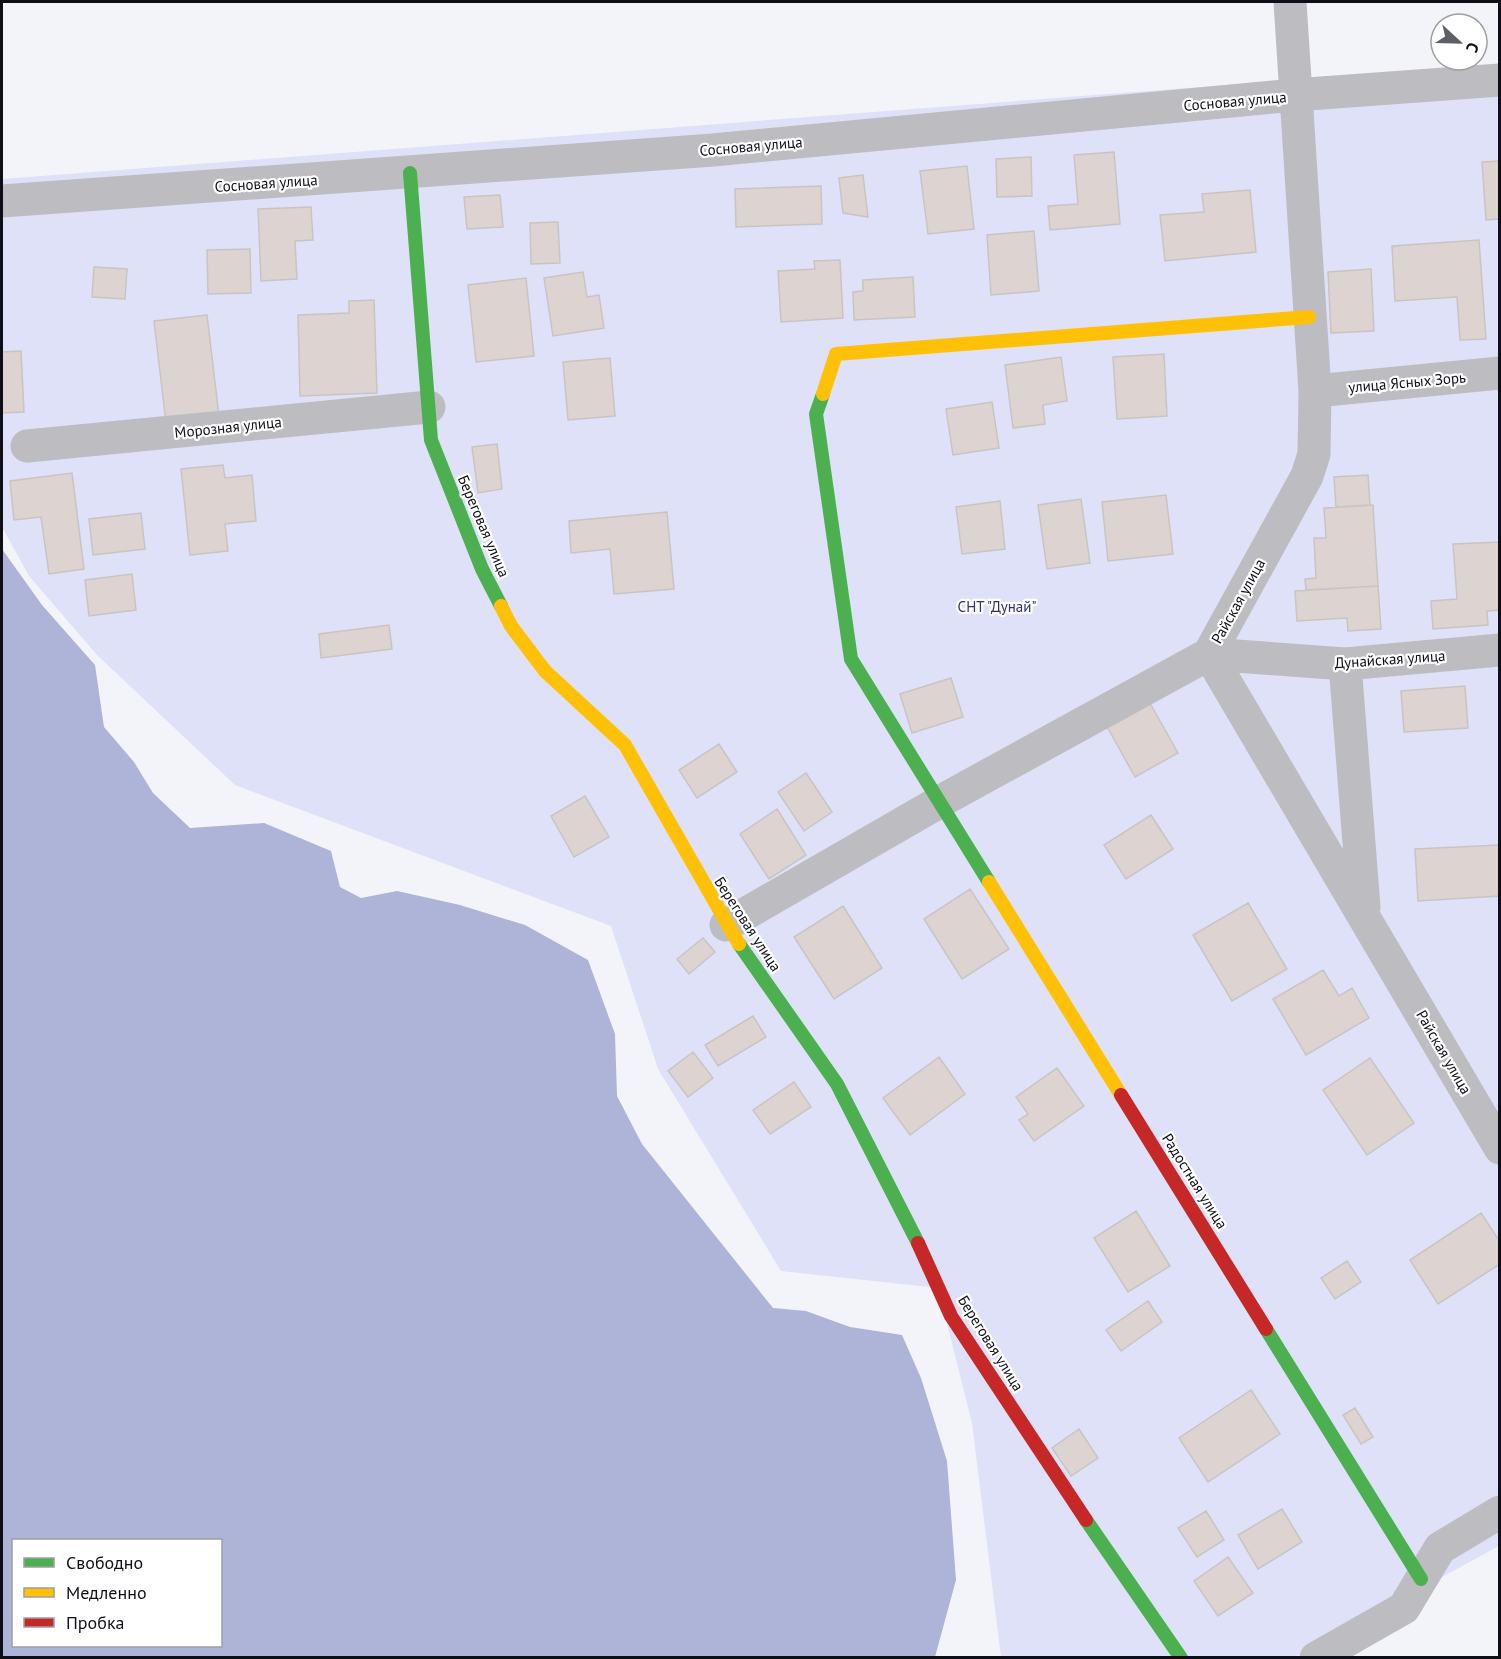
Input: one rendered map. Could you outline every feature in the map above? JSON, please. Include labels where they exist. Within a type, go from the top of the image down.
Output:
[{"type":"street","name":"Райская улица","points":[[1290,2],[1294,95],[1315,391],[1314,454],[1307,476],[1209,654],[1365,917],[1491,1112],[1500,1148]]},
{"type":"street","name":"Сосновая улица","points":[[2,201],[713,150],[1294,95],[1500,80]]},
{"type":"street","name":"Береговая улица","points":[[410,173],[431,440],[482,569],[511,626],[546,671],[625,745],[726,925],[837,1084],[912,1230],[951,1316],[1133,1590],[1181,1658]]},
{"type":"street","name":"Радостная улица","points":[[1309,317],[836,354],[816,414],[851,659],[1421,1579]]},
{"type":"street","name":"улица Ясных Зорь","points":[[1315,391],[1500,373]]},
{"type":"street","name":"Морозная улица","points":[[27,446],[429,407]]},
{"type":"street","name":"Дунайская улица","points":[[1209,654],[1345,664],[1500,650]]},
{"type":"street","points":[[726,925],[941,801],[1209,654]]},
{"type":"street","points":[[1345,664],[1365,917]]},
{"type":"street","points":[[1316,1658],[1404,1608],[1440,1548],[1500,1512]]},
{"type":"green space","name":"СНТ \"Дунай\"","points":[[1499,64],[1499,1546],[1295,1657],[1001,1657],[972,1423],[938,1288],[781,1271],[658,1069],[611,926],[235,785],[97,655],[29,576],[2,527],[2,179],[1429,69],[1429,72],[1489,72],[1489,65]]},
{"type":"water","points":[[2,549],[42,605],[95,665],[104,727],[134,762],[153,793],[190,828],[264,823],[331,851],[340,887],[361,898],[397,891],[460,905],[525,925],[588,960],[615,1034],[617,1096],[642,1144],[773,1308],[806,1311],[850,1327],[902,1335],[921,1378],[947,1461],[956,1580],[935,1657],[2,1657]]},
{"type":"building","points":[[1114,152],[1120,224],[1050,230],[1048,206],[1078,204],[1074,155]]},
{"type":"building","points":[[1031,157],[1032,196],[997,197],[996,159]]},
{"type":"building","points":[[1500,161],[1500,219],[1486,220],[1482,162]]},
{"type":"building","points":[[967,166],[974,229],[928,234],[920,171]]},
{"type":"building","points":[[863,175],[868,217],[843,213],[839,178]]},
{"type":"building","points":[[821,186],[822,224],[736,227],[735,189]]},
{"type":"building","points":[[1250,190],[1256,252],[1165,261],[1160,215],[1204,212],[1202,194]]},
{"type":"building","points":[[500,195],[503,227],[467,229],[464,197]]},
{"type":"building","points":[[311,207],[313,240],[295,241],[297,279],[261,281],[258,209]]},
{"type":"building","points":[[558,222],[560,263],[531,264],[530,223]]},
{"type":"building","points":[[1034,231],[1039,291],[991,295],[987,235]]},
{"type":"building","points":[[1479,240],[1486,339],[1460,340],[1457,297],[1395,301],[1392,246]]},
{"type":"building","points":[[250,249],[251,293],[208,294],[207,250]]},
{"type":"building","points":[[840,260],[843,318],[781,322],[778,271],[815,269],[814,261]]},
{"type":"building","points":[[94,267],[127,269],[125,299],[92,297]]},
{"type":"building","points":[[1371,269],[1374,331],[1331,333],[1328,272]]},
{"type":"building","points":[[583,272],[587,297],[599,295],[604,328],[553,336],[544,278]]},
{"type":"building","points":[[913,277],[915,317],[854,320],[853,292],[863,291],[863,280]]},
{"type":"building","points":[[526,278],[534,356],[476,362],[468,285]]},
{"type":"building","points":[[374,300],[377,393],[300,396],[298,315],[349,313],[349,301]]},
{"type":"building","points":[[207,315],[219,416],[166,423],[154,321]]},
{"type":"building","points":[[21,351],[24,412],[2,413],[2,352]]},
{"type":"building","points":[[1164,354],[1167,416],[1117,419],[1113,357]]},
{"type":"building","points":[[1061,357],[1067,401],[1043,405],[1045,424],[1013,428],[1005,365]]},
{"type":"building","points":[[610,358],[615,416],[568,420],[563,362]]},
{"type":"building","points":[[992,402],[999,448],[953,455],[946,409]]},
{"type":"building","points":[[497,444],[502,489],[478,493],[472,447]]},
{"type":"building","points":[[223,465],[225,478],[252,475],[256,521],[225,524],[228,551],[190,555],[181,469]]},
{"type":"building","points":[[72,473],[84,569],[49,574],[41,517],[14,520],[10,481]]},
{"type":"building","points":[[1368,475],[1370,505],[1336,507],[1334,477]]},
{"type":"building","points":[[1166,495],[1173,554],[1108,561],[1102,502]]},
{"type":"building","points":[[1081,499],[1090,563],[1047,569],[1038,505]]},
{"type":"building","points":[[1000,501],[1005,549],[962,554],[956,507]]},
{"type":"building","points":[[1373,505],[1378,586],[1306,590],[1305,579],[1316,578],[1314,538],[1326,538],[1324,508]]},
{"type":"building","points":[[667,512],[674,589],[614,594],[610,549],[571,553],[569,521]]},
{"type":"building","points":[[141,513],[145,549],[93,555],[89,519]]},
{"type":"building","points":[[1500,542],[1500,610],[1487,611],[1488,625],[1433,629],[1431,601],[1457,599],[1453,544]]},
{"type":"building","points":[[132,574],[136,610],[89,616],[85,580]]},
{"type":"building","points":[[1378,586],[1381,629],[1348,631],[1347,618],[1297,621],[1295,591]]},
{"type":"building","points":[[389,625],[392,649],[321,658],[319,634]]},
{"type":"building","points":[[951,678],[963,717],[912,733],[900,694]]},
{"type":"building","points":[[1465,686],[1468,728],[1404,732],[1401,691]]},
{"type":"building","points":[[1147,698],[1178,753],[1135,777],[1104,721]]},
{"type":"building","points":[[719,744],[737,772],[697,798],[679,770]]},
{"type":"building","points":[[806,773],[832,812],[804,831],[778,792]]},
{"type":"building","points":[[585,796],[609,837],[574,857],[551,816]]},
{"type":"building","points":[[777,809],[806,855],[769,879],[740,834]]},
{"type":"building","points":[[1151,815],[1173,849],[1126,879],[1104,845]]},
{"type":"building","points":[[1500,845],[1500,896],[1418,901],[1415,849]]},
{"type":"building","points":[[970,889],[1009,949],[962,979],[924,919]]},
{"type":"building","points":[[1248,903],[1287,969],[1232,1001],[1193,935]]},
{"type":"building","points":[[843,906],[882,968],[834,999],[794,937]]},
{"type":"building","points":[[703,938],[715,952],[689,974],[677,959]]},
{"type":"building","points":[[1323,970],[1339,996],[1352,988],[1369,1018],[1306,1055],[1273,999]]},
{"type":"building","points":[[753,1016],[766,1037],[718,1066],[705,1045]]},
{"type":"building","points":[[693,1052],[713,1078],[688,1097],[668,1071]]},
{"type":"building","points":[[939,1057],[965,1094],[910,1135],[883,1098]]},
{"type":"building","points":[[1370,1058],[1414,1123],[1367,1155],[1323,1090]]},
{"type":"building","points":[[1057,1068],[1084,1106],[1034,1141],[1019,1120],[1028,1114],[1016,1097]]},
{"type":"building","points":[[794,1082],[811,1107],[770,1134],[753,1110]]},
{"type":"building","points":[[1136,1211],[1170,1266],[1128,1292],[1094,1238]]},
{"type":"building","points":[[1481,1213],[1500,1242],[1500,1264],[1438,1304],[1410,1260]]},
{"type":"building","points":[[1347,1261],[1361,1282],[1335,1299],[1321,1278]]},
{"type":"building","points":[[1148,1301],[1162,1322],[1121,1351],[1106,1330]]},
{"type":"building","points":[[1251,1390],[1280,1434],[1208,1482],[1179,1438]]},
{"type":"building","points":[[1355,1408],[1373,1437],[1361,1444],[1343,1415]]},
{"type":"building","points":[[1079,1429],[1098,1458],[1071,1476],[1052,1448]]},
{"type":"building","points":[[1282,1509],[1302,1542],[1258,1569],[1238,1535]]},
{"type":"building","points":[[1206,1511],[1224,1540],[1197,1557],[1178,1528]]},
{"type":"building","points":[[1228,1557],[1253,1593],[1218,1616],[1194,1581]]},
{"type":"traffic: fast","points":[[410,173],[431,440],[482,569],[501,606]]},
{"type":"traffic: fast","points":[[823,394],[816,414],[851,659],[989,882]]},
{"type":"traffic: fast","points":[[739,944],[837,1084],[918,1243]]},
{"type":"traffic: fast","points":[[1266,1329],[1421,1579]]},
{"type":"traffic: fast","points":[[1086,1520],[1181,1658]]},
{"type":"traffic: slow","points":[[823,394],[836,354],[1309,317]]},
{"type":"traffic: slow","points":[[501,606],[511,626],[545,671],[625,745],[739,944]]},
{"type":"traffic: slow","points":[[989,882],[1121,1095]]},
{"type":"traffic: jam","points":[[1121,1095],[1266,1329]]},
{"type":"traffic: jam","points":[[918,1243],[951,1316],[1086,1520]]}]
